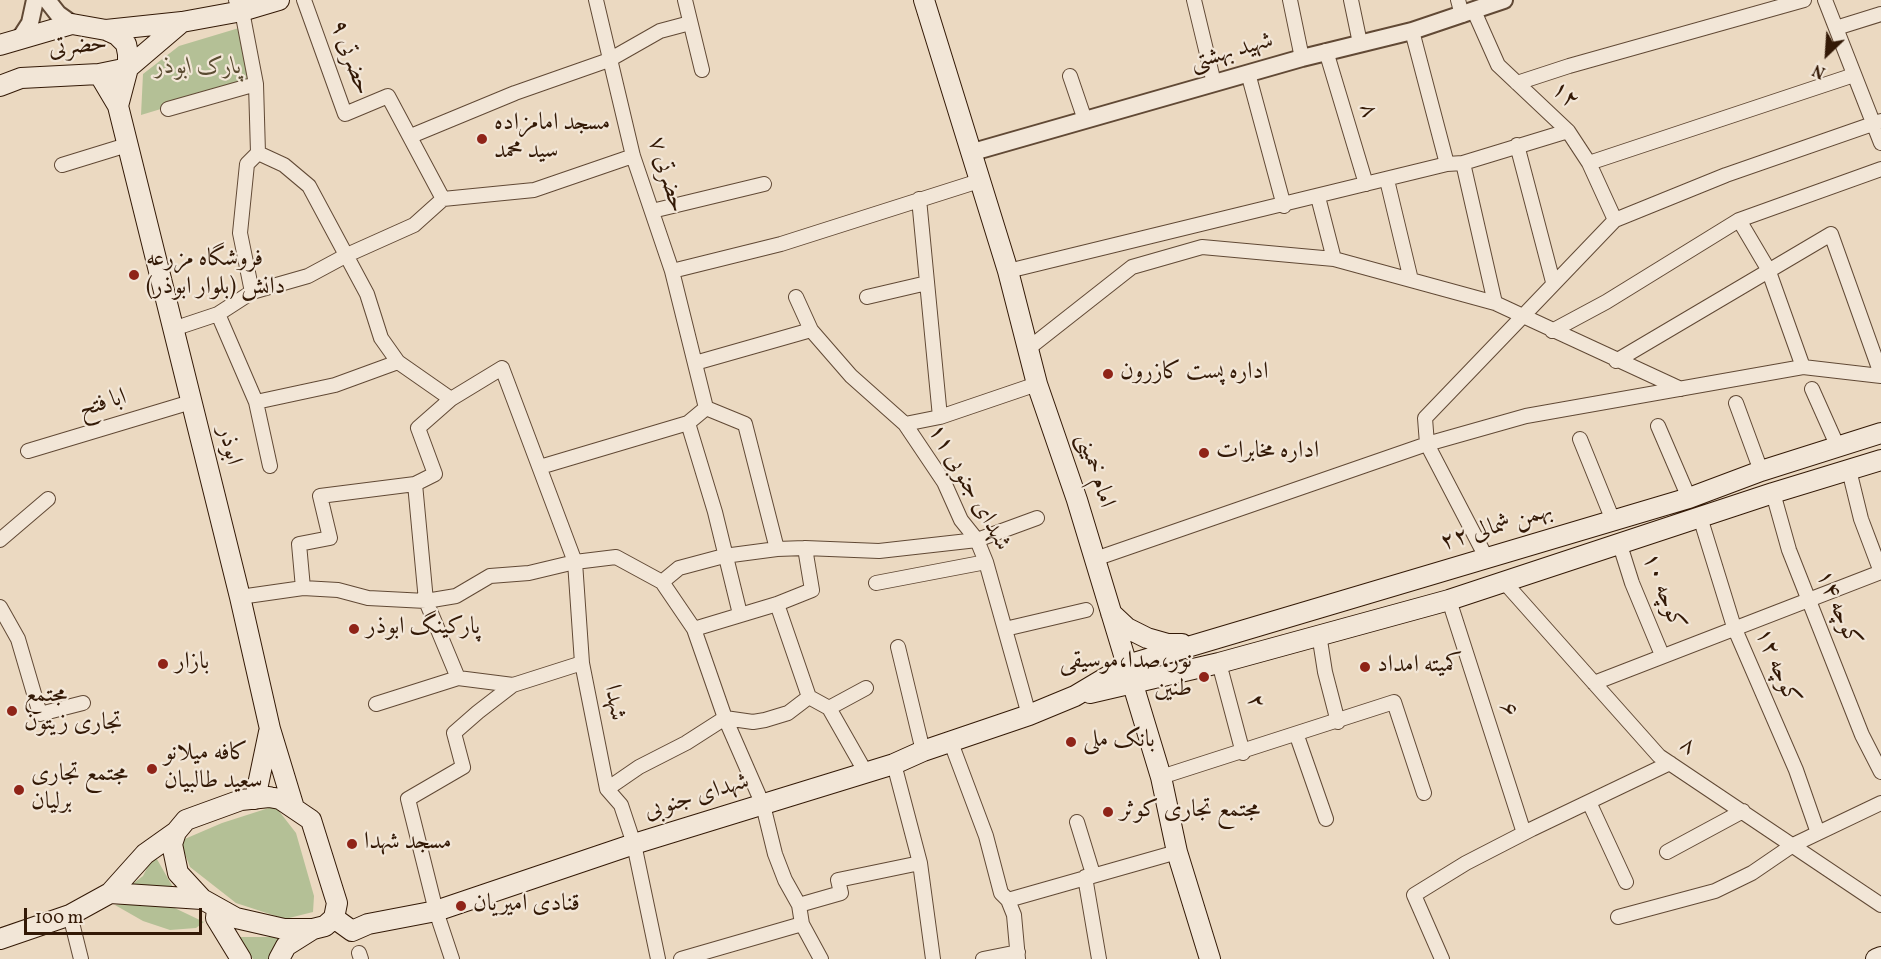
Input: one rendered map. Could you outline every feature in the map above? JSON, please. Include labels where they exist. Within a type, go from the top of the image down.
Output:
[{"type":"main road","name":"حضرتی","points":[[0,45],[21,37],[72,24],[106,30],[182,22],[239,5],[274,0]]},
{"type":"main road","name":"امام خمینی","points":[[924,0],[973,152],[979,182],[1008,271],[1037,384],[1063,455],[1161,777],[1177,852],[1210,959]]},
{"type":"main road","name":"حضرتی","points":[[0,86],[21,78],[99,74],[128,68],[182,22]]},
{"type":"main road","points":[[106,30],[117,35],[126,44],[128,68],[118,106]]},
{"type":"main road","points":[[99,74],[118,106]]},
{"type":"main road","name":"ابوذر","points":[[118,106],[240,597],[270,729],[255,799]]},
{"type":"main road","name":"۲۲ بهمن شمالی","points":[[1127,665],[1191,644],[1487,559],[1612,518],[1689,498],[1837,445],[1881,434]]},
{"type":"main road","points":[[1132,684],[1219,663],[1506,584],[1700,517],[1881,460]]},
{"type":"main road","points":[[1111,613],[1127,628],[1147,638],[1168,644],[1191,644]]},
{"type":"main road","name":"شهدای جنوبی","points":[[334,918],[352,931],[368,924],[436,911],[634,844],[894,764],[950,740],[1029,715],[1075,696],[1127,665]]},
{"type":"main road","name":"شهدای جنوبی","points":[[1075,696],[1132,684]]},
{"type":"main road","points":[[270,729],[294,808]]},
{"type":"main road","points":[[0,939],[70,915],[110,893],[145,854],[176,832],[186,820],[241,801],[255,799],[280,799],[311,820],[337,903],[334,918],[325,926],[313,929],[256,925],[210,904],[110,893]]},
{"type":"main road","points":[[176,832],[172,844],[178,873],[210,904],[241,959]]},
{"type":"main road","points":[[279,959],[286,946],[313,929]]},
{"type":"main road","points":[[1876,959],[1881,957]]},
{"type":"street","points":[[21,37],[30,23],[35,0]]},
{"type":"street","points":[[46,0],[58,14],[72,24]]},
{"type":"street","name":"حضرتی ۹","points":[[304,0],[345,114],[388,96],[443,199]]},
{"type":"street","name":"حضرتی ۷","points":[[596,0],[633,156],[672,271],[706,408]]},
{"type":"street","points":[[685,0],[702,70]]},
{"type":"street","points":[[1194,0],[1214,83]]},
{"type":"street","points":[[1290,0],[1302,58]]},
{"type":"street","points":[[1351,0],[1360,43]]},
{"type":"street","name":"شهید بهشتی","points":[[973,152],[1326,51],[1412,31],[1465,9],[1504,0]]},
{"type":"street","points":[[1517,83],[1569,66],[1804,0]]},
{"type":"street","points":[[1825,0],[1854,75],[1878,122],[1881,142]]},
{"type":"street","points":[[239,5],[256,84],[258,153],[246,164],[240,233],[252,292]]},
{"type":"street","name":"۱۲","points":[[1465,9],[1498,65],[1568,131],[1589,163],[1615,220]]},
{"type":"street","points":[[1836,28],[1881,14]]},
{"type":"street","points":[[411,136],[515,93],[609,60],[660,31],[690,22]]},
{"type":"street","points":[[1412,31],[1448,164]]},
{"type":"street","name":"۸","points":[[1326,51],[1366,184]]},
{"type":"street","points":[[1248,73],[1284,206]]},
{"type":"street","points":[[1589,163],[1854,75]]},
{"type":"street","points":[[1071,76],[1085,120]]},
{"type":"street","points":[[168,109],[256,84]]},
{"type":"street","points":[[1487,559],[1427,444],[1425,418],[1553,282],[1615,220],[1726,175],[1878,122]]},
{"type":"street","points":[[1008,271],[1318,198],[1448,164],[1463,163],[1568,131]]},
{"type":"street","points":[[62,165],[127,145]]},
{"type":"street","points":[[1518,145],[1553,282]]},
{"type":"street","points":[[258,153],[284,165],[309,186],[367,294],[381,338],[398,362],[451,399],[418,428],[435,474],[415,484],[320,496],[330,538],[299,544],[303,588]]},
{"type":"street","points":[[173,329],[218,314],[252,292],[308,276],[347,255],[414,225],[443,199],[534,190],[633,156]]},
{"type":"street","points":[[1463,163],[1495,303]]},
{"type":"street","points":[[1552,331],[1606,302],[1739,220],[1881,169]]},
{"type":"street","points":[[1387,180],[1411,280]]},
{"type":"street","points":[[672,271],[781,243],[979,182]]},
{"type":"street","points":[[652,211],[764,184]]},
{"type":"street","points":[[1318,198],[1334,259]]},
{"type":"street","points":[[919,199],[940,417]]},
{"type":"street","points":[[1739,220],[1768,269],[1803,367]]},
{"type":"street","points":[[1095,559],[1427,444],[1526,416],[1803,367],[1881,375],[1831,234],[1768,269],[1616,361]]},
{"type":"street","points":[[1029,348],[1132,267],[1202,247],[1334,259],[1495,303],[1616,361],[1681,389]]},
{"type":"street","points":[[867,297],[927,283]]},
{"type":"street","name":"۱۱ شهدای جنوبی","points":[[796,297],[811,330],[851,376],[905,424],[944,482],[961,520],[977,540],[986,562],[1029,715]]},
{"type":"street","points":[[218,314],[256,402],[270,466]]},
{"type":"street","points":[[695,363],[811,330]]},
{"type":"street","points":[[256,402],[335,385],[398,362]]},
{"type":"street","name":"شهدا","points":[[451,399],[502,368],[540,467],[575,562],[582,663],[607,789],[621,805],[634,844],[658,959]]},
{"type":"street","points":[[905,424],[940,417],[1037,384]]},
{"type":"street","points":[[1812,389],[1837,445]]},
{"type":"street","name":"ابا فتح","points":[[28,451],[191,402]]},
{"type":"street","points":[[1736,403],[1761,471]]},
{"type":"street","points":[[540,467],[688,423],[706,408],[745,424],[777,549]]},
{"type":"street","points":[[688,423],[715,512],[740,614]]},
{"type":"street","points":[[1658,426],[1689,498]]},
{"type":"street","points":[[1580,439],[1612,518]]},
{"type":"street","points":[[1594,683],[1881,572],[1861,519],[1849,470]]},
{"type":"street","points":[[415,484],[426,601],[458,678]]},
{"type":"street","name":"کوچه ۱۴","points":[[1773,493],[1789,550],[1808,600],[1862,735],[1881,772]]},
{"type":"street","points":[[0,540],[48,499]]},
{"type":"street","name":"کوچه ۱۲","points":[[1700,517],[1734,627],[1796,770],[1818,833]]},
{"type":"street","points":[[662,582],[679,568],[724,556],[805,548],[879,551],[977,540],[1037,518]]},
{"type":"street","name":"کوچه ۱۰","points":[[1620,545],[1632,583],[1662,655]]},
{"type":"street","points":[[694,629],[777,604],[812,590],[805,548]]},
{"type":"street","points":[[240,597],[303,588],[338,590],[368,598],[426,601],[456,596],[490,576],[529,573],[575,562],[616,557],[662,582],[694,629],[725,718],[763,805],[775,854],[785,880],[799,904],[802,924],[821,959]]},
{"type":"street","points":[[876,583],[986,562]]},
{"type":"street","name":"۸","points":[[1506,584],[1659,756],[1881,905]]},
{"type":"street","name":"۶","points":[[1449,600],[1524,833]]},
{"type":"street","points":[[777,604],[809,697],[829,708],[867,773]]},
{"type":"street","points":[[0,607],[18,639],[40,714],[83,703]]},
{"type":"street","points":[[1005,629],[1086,610]]},
{"type":"street","points":[[1319,634],[1325,672],[1338,722]]},
{"type":"street","points":[[898,647],[922,751]]},
{"type":"street","points":[[452,959],[436,911],[408,799],[463,767],[454,733],[513,685],[582,663]]},
{"type":"street","name":"۲","points":[[1219,663],[1243,753]]},
{"type":"street","points":[[376,704],[458,678],[513,685]]},
{"type":"street","points":[[829,708],[866,688]]},
{"type":"street","points":[[607,789],[639,767],[686,743],[725,718],[753,722],[765,720],[788,712],[809,697]]},
{"type":"street","points":[[1161,777],[1297,736],[1394,702],[1424,793]]},
{"type":"street","points":[[1297,736],[1326,819]]},
{"type":"street","points":[[950,740],[986,836],[1001,893],[1008,900],[1014,915],[1018,956],[983,959]]},
{"type":"street","points":[[894,764],[920,862],[933,959]]},
{"type":"street","points":[[1442,959],[1414,896],[1466,863],[1524,833],[1671,764]]},
{"type":"street","points":[[1589,802],[1626,882]]},
{"type":"street","points":[[1618,917],[1715,891],[1752,873],[1793,845],[1881,803]]},
{"type":"street","points":[[1667,852],[1743,812]]},
{"type":"street","points":[[1077,822],[1089,876],[1099,959]]},
{"type":"street","points":[[1008,900],[1177,852]]},
{"type":"street","points":[[799,904],[841,893],[838,880],[920,862]]},
{"type":"street","points":[[70,915],[81,959]]},
{"type":"street","points":[[681,959],[802,924]]},
{"type":"green space","name":"پارک ابوذر","points":[[239,28],[250,82],[141,115],[143,74],[179,46]]},
{"type":"green space","points":[[275,806],[296,833],[314,896],[313,912],[285,919],[236,903],[190,867],[180,841],[222,823]]},
{"type":"green space","points":[[154,854],[174,889],[127,888],[143,876]]},
{"type":"green space","points":[[162,902],[204,922],[196,928],[170,930],[143,921],[115,905]]},
{"type":"green space","points":[[290,932],[274,947],[268,959],[253,959],[239,937],[269,937]]},
{"type":"place","name":"مسجد امامزاده سید محمد","points":[[482,139]]},
{"type":"place","name":"فروشگاه مزرعه دانش (بلوار ابوذر)","points":[[134,275]]},
{"type":"place","name":"اداره پست کازرون","points":[[1108,374]]},
{"type":"place","name":"اداره مخابرات","points":[[1204,453]]},
{"type":"place","name":"پارکینگ ابوذر","points":[[354,629]]},
{"type":"place","name":"بازار","points":[[163,664]]},
{"type":"place","name":"کمیته امداد","points":[[1365,667]]},
{"type":"place","name":"نور،صدا،موسیقی طنین","points":[[1204,677]]},
{"type":"place","name":"مجتمع تجاری زیتون","points":[[12,711]]},
{"type":"place","name":"بانک ملی","points":[[1071,742]]},
{"type":"place","name":"کافه میلانو سعید طالبیان","points":[[152,769]]},
{"type":"place","name":"مجتمع تجاری برلیان","points":[[19,790]]},
{"type":"place","name":"مجتمع تجاری کوثر","points":[[1108,812]]},
{"type":"place","name":"مسجد شهدا","points":[[352,844]]},
{"type":"place","name":"قنادی امیریان","points":[[461,906]]}]
